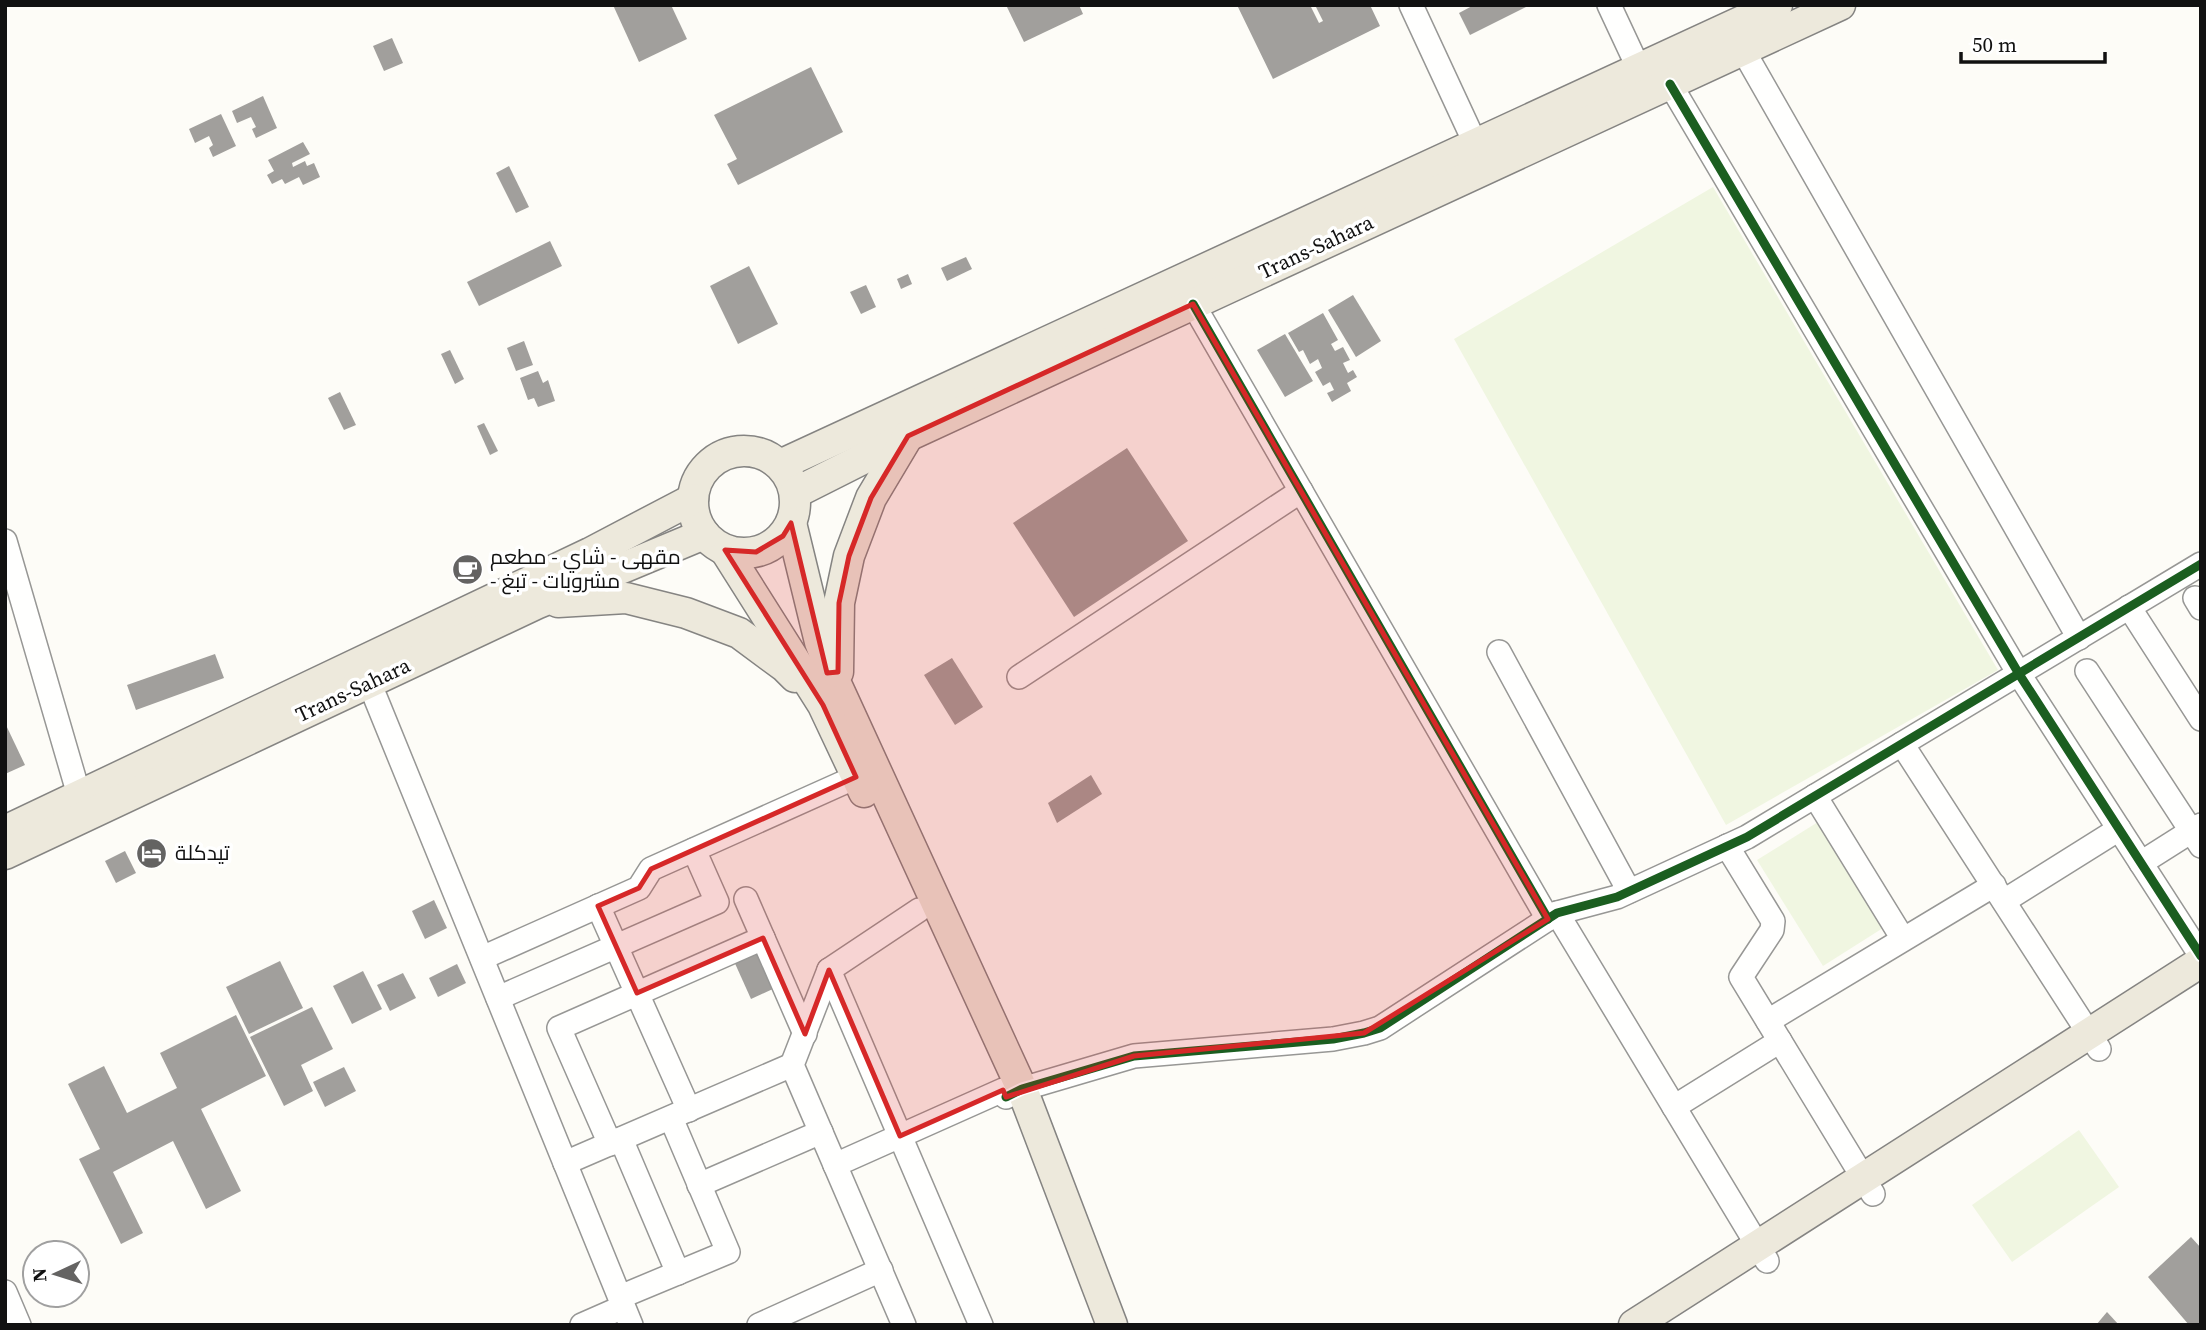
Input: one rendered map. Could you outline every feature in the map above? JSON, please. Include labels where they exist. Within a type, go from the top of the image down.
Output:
[{"type":"main road","name":"Trans-Sahara","points":[[1653,82],[1777,5]]},
{"type":"main road","name":"Trans-Sahara","points":[[780,465],[1481,156],[1653,82],[1743,50],[1840,5]]},
{"type":"main road","name":"Trans-Sahara","points":[[795,493],[908,436],[1193,304],[1481,156]]},
{"type":"main road","points":[[830,695],[839,603],[849,556],[871,498],[908,436]]},
{"type":"main road","points":[[714,542],[740,554],[771,547],[783,536],[792,523],[796,508],[790,478],[780,465],[766,455],[750,450],[734,451],[718,458],[705,468],[696,483],[693,499],[697,523],[830,695],[1112,1325]]},
{"type":"main road","name":"Trans-Sahara","points":[[5,831],[590,553],[693,499]]},
{"type":"main road","points":[[792,523],[830,695],[856,777],[919,911],[1010,1092],[1090,1325]]},
{"type":"main road","name":"Trans-Sahara","points":[[5,854],[536,604],[714,542]]},
{"type":"main road","points":[[536,604],[626,598],[685,613],[739,633],[785,667],[830,695]]},
{"type":"main road","points":[[1634,1325],[1763,1253],[1868,1186],[2094,1041],[2201,962]]},
{"type":"main road","points":[[2094,1041],[2201,984]]},
{"type":"main road","points":[[1667,1325],[1763,1253]]},
{"type":"street","points":[[1411,5],[1481,156]]},
{"type":"street","points":[[1609,5],[1653,82],[2019,674],[2201,956]]},
{"type":"street","points":[[1743,50],[2079,638]]},
{"type":"street","points":[[1193,304],[1553,916],[1763,1253]]},
{"type":"street","points":[[1019,677],[1301,491]]},
{"type":"street","points":[[5,541],[79,795]]},
{"type":"street","points":[[835,1165],[1010,1092],[1111,1061],[1134,1056],[1333,1039],[1380,1028],[1553,916],[1617,897],[1747,837],[2201,564]]},
{"type":"street","points":[[2129,607],[2201,719]]},
{"type":"street","points":[[1499,652],[1629,891]]},
{"type":"street","points":[[2087,671],[2198,834],[2141,863]]},
{"type":"street","points":[[369,682],[625,1310]]},
{"type":"street","points":[[1902,744],[2094,1041]]},
{"type":"street","points":[[482,958],[639,888],[651,869],[856,777]]},
{"type":"street","points":[[1815,796],[1903,939]]},
{"type":"street","points":[[1768,1021],[1903,939],[1999,893],[2119,829]]},
{"type":"street","points":[[1727,846],[1773,921],[1772,930],[1741,976],[1868,1186]]},
{"type":"street","points":[[498,998],[717,902],[694,850]]},
{"type":"street","points":[[746,899],[805,1034]]},
{"type":"street","points":[[582,1325],[625,1310],[678,1273],[728,1252],[699,1185],[680,1114],[637,993],[598,906]]},
{"type":"street","points":[[565,1163],[792,1065],[830,970],[919,911]]},
{"type":"street","points":[[678,1273],[559,1027],[763,938]]},
{"type":"street","points":[[830,970],[981,1325]]},
{"type":"street","points":[[1674,1107],[1780,1041]]},
{"type":"street","points":[[792,1065],[904,1325]]},
{"type":"street","points":[[699,1185],[821,1132]]},
{"type":"street","points":[[759,1325],[805,1315],[881,1270]]},
{"type":"street","points":[[5,1292],[14,1321]]},
{"type":"highlighted area","points":[[1193,304],[1548,919],[1364,1033],[1134,1056],[1006,1097],[1003,1090],[900,1136],[829,970],[805,1034],[763,938],[637,993],[598,906],[639,888],[651,869],[856,777],[823,705],[725,550],[756,552],[783,536],[791,523],[827,673],[838,672],[839,603],[849,556],[871,498],[908,436]]},
{"type":"green space","points":[[1713,187],[1998,670],[1726,825],[1454,339]]},
{"type":"green space","points":[[1818,822],[1883,928],[1823,966],[1757,860]]},
{"type":"green space","points":[[2079,1130],[2119,1187],[2012,1262],[1972,1205]]},
{"type":"building","points":[[613,5],[671,5],[687,39],[639,62]]},
{"type":"building","points":[[1006,5],[1079,5],[1083,14],[1024,42]]},
{"type":"building","points":[[1237,5],[1310,5],[1319,23],[1323,21],[1315,5],[1370,5],[1380,26],[1273,79]]},
{"type":"building","points":[[1474,5],[1530,5],[1470,35],[1459,13]]},
{"type":"building","points":[[392,38],[403,63],[384,71],[373,46]]},
{"type":"building","points":[[811,67],[843,132],[738,185],[727,164],[737,159],[714,115]]},
{"type":"building","points":[[263,96],[277,128],[256,138],[252,129],[256,127],[251,117],[237,123],[232,111]]},
{"type":"building","points":[[221,114],[236,146],[213,157],[209,148],[213,145],[209,136],[195,143],[189,129]]},
{"type":"building","points":[[303,142],[310,154],[292,163],[293,167],[305,161],[307,166],[314,163],[320,177],[303,185],[299,177],[285,184],[282,179],[272,184],[267,175],[274,171],[268,160]]},
{"type":"building","points":[[509,166],[529,207],[516,213],[496,173]]},
{"type":"building","points":[[550,241],[562,266],[479,306],[467,282]]},
{"type":"building","points":[[966,257],[972,269],[947,281],[941,268]]},
{"type":"building","points":[[749,266],[778,324],[738,344],[710,286]]},
{"type":"building","points":[[908,274],[912,284],[901,289],[897,279]]},
{"type":"building","points":[[866,285],[876,307],[861,314],[850,292]]},
{"type":"building","points":[[1353,295],[1381,341],[1356,357],[1328,310]]},
{"type":"building","points":[[1323,313],[1338,340],[1331,344],[1335,351],[1343,347],[1350,360],[1343,363],[1348,373],[1353,370],[1357,377],[1347,383],[1351,391],[1332,402],[1327,393],[1334,390],[1330,382],[1323,386],[1315,372],[1322,368],[1318,359],[1310,364],[1303,350],[1299,352],[1288,333]]},
{"type":"building","points":[[1285,334],[1313,381],[1285,397],[1257,350]]},
{"type":"building","points":[[524,341],[533,365],[516,371],[507,348]]},
{"type":"building","points":[[450,350],[464,379],[455,384],[441,354]]},
{"type":"building","points":[[538,371],[543,383],[548,380],[555,401],[538,407],[534,398],[528,400],[520,378]]},
{"type":"building","points":[[340,392],[356,425],[344,430],[328,398]]},
{"type":"building","points":[[484,423],[498,451],[490,455],[477,426]]},
{"type":"building","points":[[1127,448],[1188,541],[1074,617],[1013,523]]},
{"type":"building","points":[[215,654],[224,678],[136,710],[127,685]]},
{"type":"building","points":[[952,658],[983,707],[955,725],[924,675]]},
{"type":"building","points":[[5,723],[25,765],[5,774]]},
{"type":"building","points":[[1091,775],[1102,794],[1057,823],[1048,803]]},
{"type":"building","points":[[125,851],[136,873],[116,883],[105,861]]},
{"type":"building","points":[[434,900],[447,928],[425,939],[412,911]]},
{"type":"building","points":[[758,948],[775,988],[751,999],[733,959]]},
{"type":"building","points":[[280,961],[303,1008],[249,1034],[226,987]]},
{"type":"building","points":[[457,964],[466,983],[438,997],[429,978]]},
{"type":"building","points":[[363,971],[382,1009],[352,1024],[333,986]]},
{"type":"building","points":[[403,973],[416,998],[390,1011],[377,985]]},
{"type":"building","points":[[312,1007],[333,1049],[301,1065],[313,1091],[284,1106],[250,1037]]},
{"type":"building","points":[[236,1015],[266,1076],[201,1109],[241,1191],[206,1209],[173,1141],[113,1172],[143,1233],[121,1244],[79,1159],[100,1149],[68,1084],[104,1066],[127,1113],[177,1088],[160,1053]]},
{"type":"building","points":[[344,1067],[356,1091],[325,1107],[313,1082]]},
{"type":"building","points":[[2191,1237],[2201,1248],[2201,1325],[2189,1325],[2148,1277]]},
{"type":"building","points":[[2107,1312],[2119,1325],[2096,1325]]},
{"type":"cycle path","points":[[1670,84],[2019,674],[2201,956]]},
{"type":"cycle path","points":[[1193,304],[1548,919]]},
{"type":"cycle path","points":[[1006,1097],[1022,1089],[1134,1056],[1333,1039],[1380,1028],[1557,913],[1617,897],[1747,837],[2201,564]]},
{"type":"place","name":"مقهى - شاي - مطعم - مشروبات - تبغ","points":[[467,569]]},
{"type":"place","name":"تيدكلة","points":[[152,853]]}]
